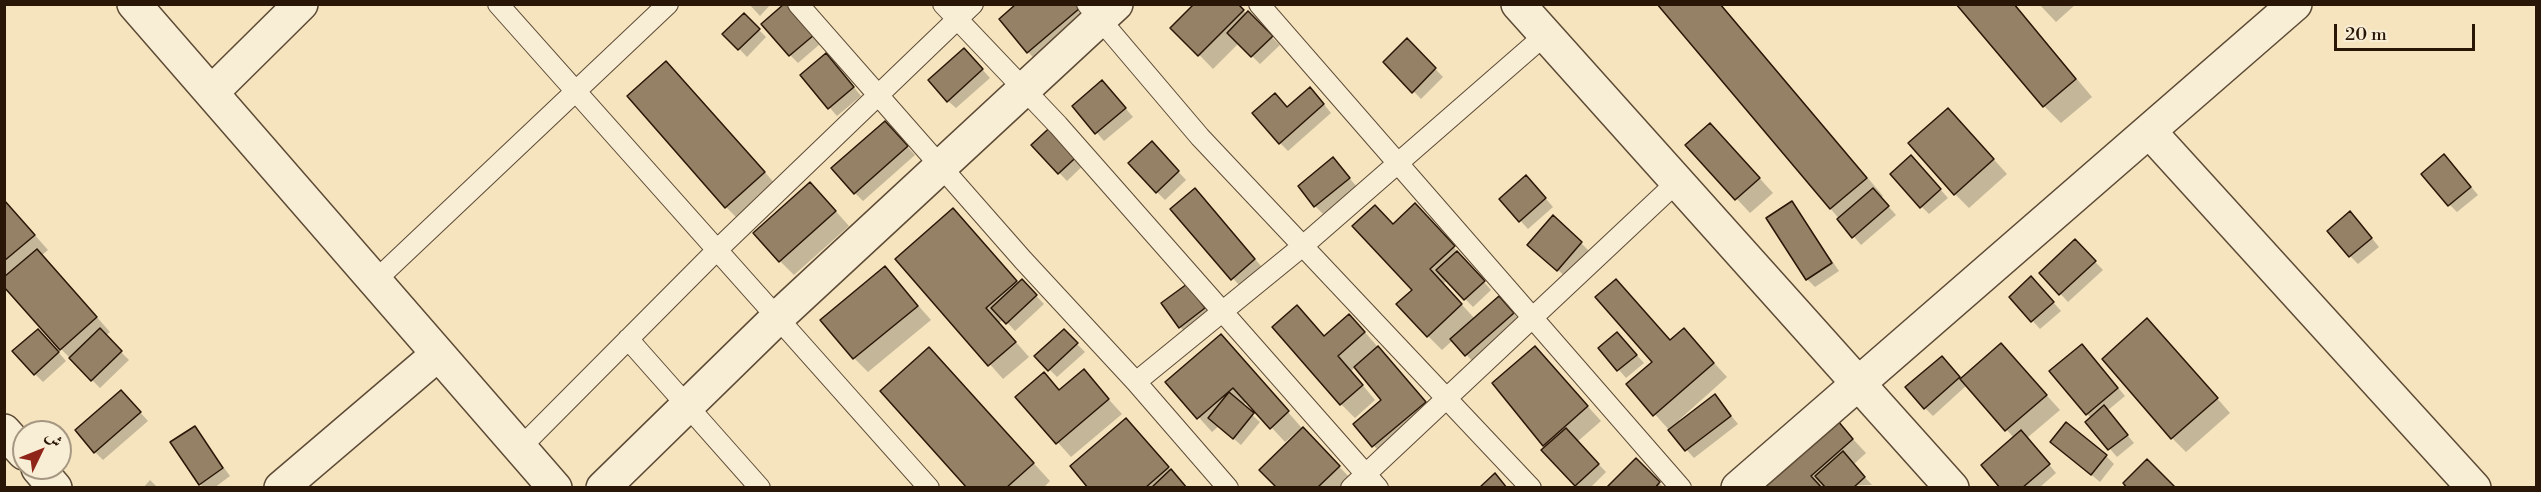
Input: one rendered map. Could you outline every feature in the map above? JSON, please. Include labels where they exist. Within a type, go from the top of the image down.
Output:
[{"type":"street","points":[[134,4],[555,488]]},
{"type":"street","points":[[212,92],[301,4]]},
{"type":"street","points":[[1518,4],[1676,183],[1952,488]]},
{"type":"street","points":[[1738,488],[2295,4]]},
{"type":"street","points":[[603,488],[777,318],[942,166],[1101,10]]},
{"type":"street","points":[[2149,131],[2474,488]]},
{"type":"street","points":[[281,488],[437,355]]},
{"type":"lane","points":[[498,4],[929,488]]},
{"type":"lane","points":[[376,280],[668,4]]},
{"type":"lane","points":[[798,4],[878,97],[942,166],[1023,260],[1136,382],[1228,488]]},
{"type":"lane","points":[[943,4],[1023,88],[1372,481]]},
{"type":"lane","points":[[520,448],[717,250],[973,4]]},
{"type":"lane","points":[[1259,4],[1396,164],[1533,316],[1602,400],[1681,488]]},
{"type":"lane","points":[[1101,10],[1200,137],[1531,488]]},
{"type":"lane","points":[[1136,382],[1304,245],[1545,35]]},
{"type":"lane","points":[[1351,488],[1372,481],[1446,398],[1676,183]]},
{"type":"lane","points":[[628,339],[760,488]]},
{"type":"building","points":[[784,4],[788,4],[814,35],[789,56],[761,24]]},
{"type":"building","points":[[1016,4],[1078,4],[1080,8],[1027,53],[999,19]]},
{"type":"building","points":[[1194,4],[1238,4],[1244,10],[1198,56],[1170,28]]},
{"type":"building","points":[[1657,4],[1720,4],[1867,178],[1830,209]]},
{"type":"building","points":[[1956,4],[2014,4],[2076,79],[2043,107]]},
{"type":"building","points":[[1248,11],[1273,36],[1251,57],[1227,33]]},
{"type":"building","points":[[744,13],[760,29],[738,50],[722,34]]},
{"type":"building","points":[[1407,38],[1436,68],[1412,93],[1383,62]]},
{"type":"building","points":[[964,48],[983,69],[947,102],[928,80]]},
{"type":"building","points":[[826,53],[854,87],[828,109],[800,75]]},
{"type":"building","points":[[666,61],[765,172],[725,208],[627,96]]},
{"type":"building","points":[[1102,80],[1126,108],[1095,134],[1072,106]]},
{"type":"building","points":[[1310,87],[1324,104],[1279,144],[1252,113],[1275,93],[1287,107]]},
{"type":"building","points":[[1948,108],[1994,159],[1954,195],[1908,143]]},
{"type":"building","points":[[1059,119],[1086,148],[1058,174],[1031,145]]},
{"type":"building","points":[[885,121],[908,146],[854,194],[831,168]]},
{"type":"building","points":[[1710,123],[1760,178],[1735,200],[1685,145]]},
{"type":"building","points":[[1152,141],[1179,171],[1156,193],[1128,163]]},
{"type":"building","points":[[2444,154],[2471,187],[2448,206],[2421,174]]},
{"type":"building","points":[[1911,155],[1941,189],[1920,208],[1890,174]]},
{"type":"building","points":[[1333,157],[1350,178],[1314,207],[1298,186]]},
{"type":"building","points":[[1526,175],[1546,198],[1519,222],[1499,199]]},
{"type":"building","points":[[810,182],[836,211],[779,262],[753,233]]},
{"type":"building","points":[[1195,188],[1255,259],[1231,280],[1170,209]]},
{"type":"building","points":[[1873,188],[1889,206],[1852,238],[1837,219]]},
{"type":"building","points":[[4,200],[35,235],[4,261]]},
{"type":"building","points":[[1792,201],[1832,263],[1806,280],[1766,218]]},
{"type":"building","points":[[1415,203],[1455,246],[1430,269],[1462,304],[1427,337],[1396,304],[1412,290],[1352,226],[1375,205],[1393,224]]},
{"type":"building","points":[[953,208],[1017,281],[986,308],[1016,342],[988,366],[895,259]]},
{"type":"building","points":[[2350,211],[2372,238],[2349,257],[2327,231]]},
{"type":"building","points":[[1553,215],[1582,242],[1557,271],[1527,245]]},
{"type":"building","points":[[2075,239],[2096,261],[2059,295],[2039,273]]},
{"type":"building","points":[[37,249],[97,317],[60,350],[4,287],[4,277]]},
{"type":"building","points":[[1457,251],[1485,281],[1464,300],[1436,270]]},
{"type":"building","points":[[885,266],[918,306],[853,359],[820,320]]},
{"type":"building","points":[[2031,276],[2054,302],[2031,322],[2009,297]]},
{"type":"building","points":[[1022,279],[1037,295],[1006,324],[991,308]]},
{"type":"building","points":[[1616,279],[1670,340],[1684,328],[1714,363],[1653,416],[1626,384],[1652,362],[1595,297]]},
{"type":"building","points":[[1187,284],[1205,308],[1179,328],[1161,303]]},
{"type":"building","points":[[1499,296],[1514,313],[1465,356],[1450,339]]},
{"type":"building","points":[[1297,305],[1324,336],[1349,314],[1365,332],[1338,356],[1363,385],[1340,405],[1272,327]]},
{"type":"building","points":[[2147,318],[2218,398],[2171,439],[2102,359]]},
{"type":"building","points":[[100,328],[122,351],[91,381],[69,358]]},
{"type":"building","points":[[38,329],[59,352],[34,375],[12,351]]},
{"type":"building","points":[[1064,329],[1078,343],[1048,371],[1034,356]]},
{"type":"building","points":[[1617,332],[1637,355],[1617,371],[1598,348]]},
{"type":"building","points":[[1221,334],[1289,411],[1270,429],[1233,388],[1197,419],[1165,382]]},
{"type":"building","points":[[2001,343],[2047,395],[2005,431],[1960,379]]},
{"type":"building","points":[[2082,344],[2118,388],[2086,415],[2049,371]]},
{"type":"building","points":[[1378,346],[1426,402],[1372,447],[1353,424],[1381,400],[1354,367]]},
{"type":"building","points":[[1535,346],[1588,406],[1543,446],[1492,383]]},
{"type":"building","points":[[929,347],[1034,463],[1006,488],[967,488],[880,391]]},
{"type":"building","points":[[1942,356],[1960,377],[1924,409],[1905,387]]},
{"type":"building","points":[[1084,369],[1109,399],[1056,444],[1015,397],[1044,372],[1059,390]]},
{"type":"building","points":[[121,390],[141,412],[94,453],[75,430]]},
{"type":"building","points":[[1229,392],[1254,413],[1233,439],[1208,418]]},
{"type":"building","points":[[1715,394],[1731,416],[1685,451],[1668,430]]},
{"type":"building","points":[[2104,405],[2128,435],[2108,450],[2085,422]]},
{"type":"building","points":[[1126,418],[1169,467],[1145,488],[1088,488],[1070,466]]},
{"type":"building","points":[[1838,421],[1853,439],[1811,476],[1822,488],[1762,488]]},
{"type":"building","points":[[2066,422],[2107,455],[2091,475],[2050,442]]},
{"type":"building","points":[[195,426],[223,468],[199,485],[170,442]]},
{"type":"building","points":[[1303,427],[1340,466],[1317,488],[1277,488],[1259,470]]},
{"type":"building","points":[[1566,428],[1599,464],[1575,486],[1541,450]]},
{"type":"building","points":[[2021,430],[2050,464],[2022,488],[2000,488],[1981,465]]},
{"type":"building","points":[[1843,451],[1865,477],[1853,488],[1826,488],[1815,476]]},
{"type":"building","points":[[1636,458],[1660,482],[1655,488],[1606,488]]},
{"type":"building","points":[[2147,459],[2176,488],[2127,488],[2123,483]]},
{"type":"building","points":[[1171,469],[1187,488],[1151,488]]},
{"type":"building","points":[[1495,473],[1507,488],[1479,488]]}]
